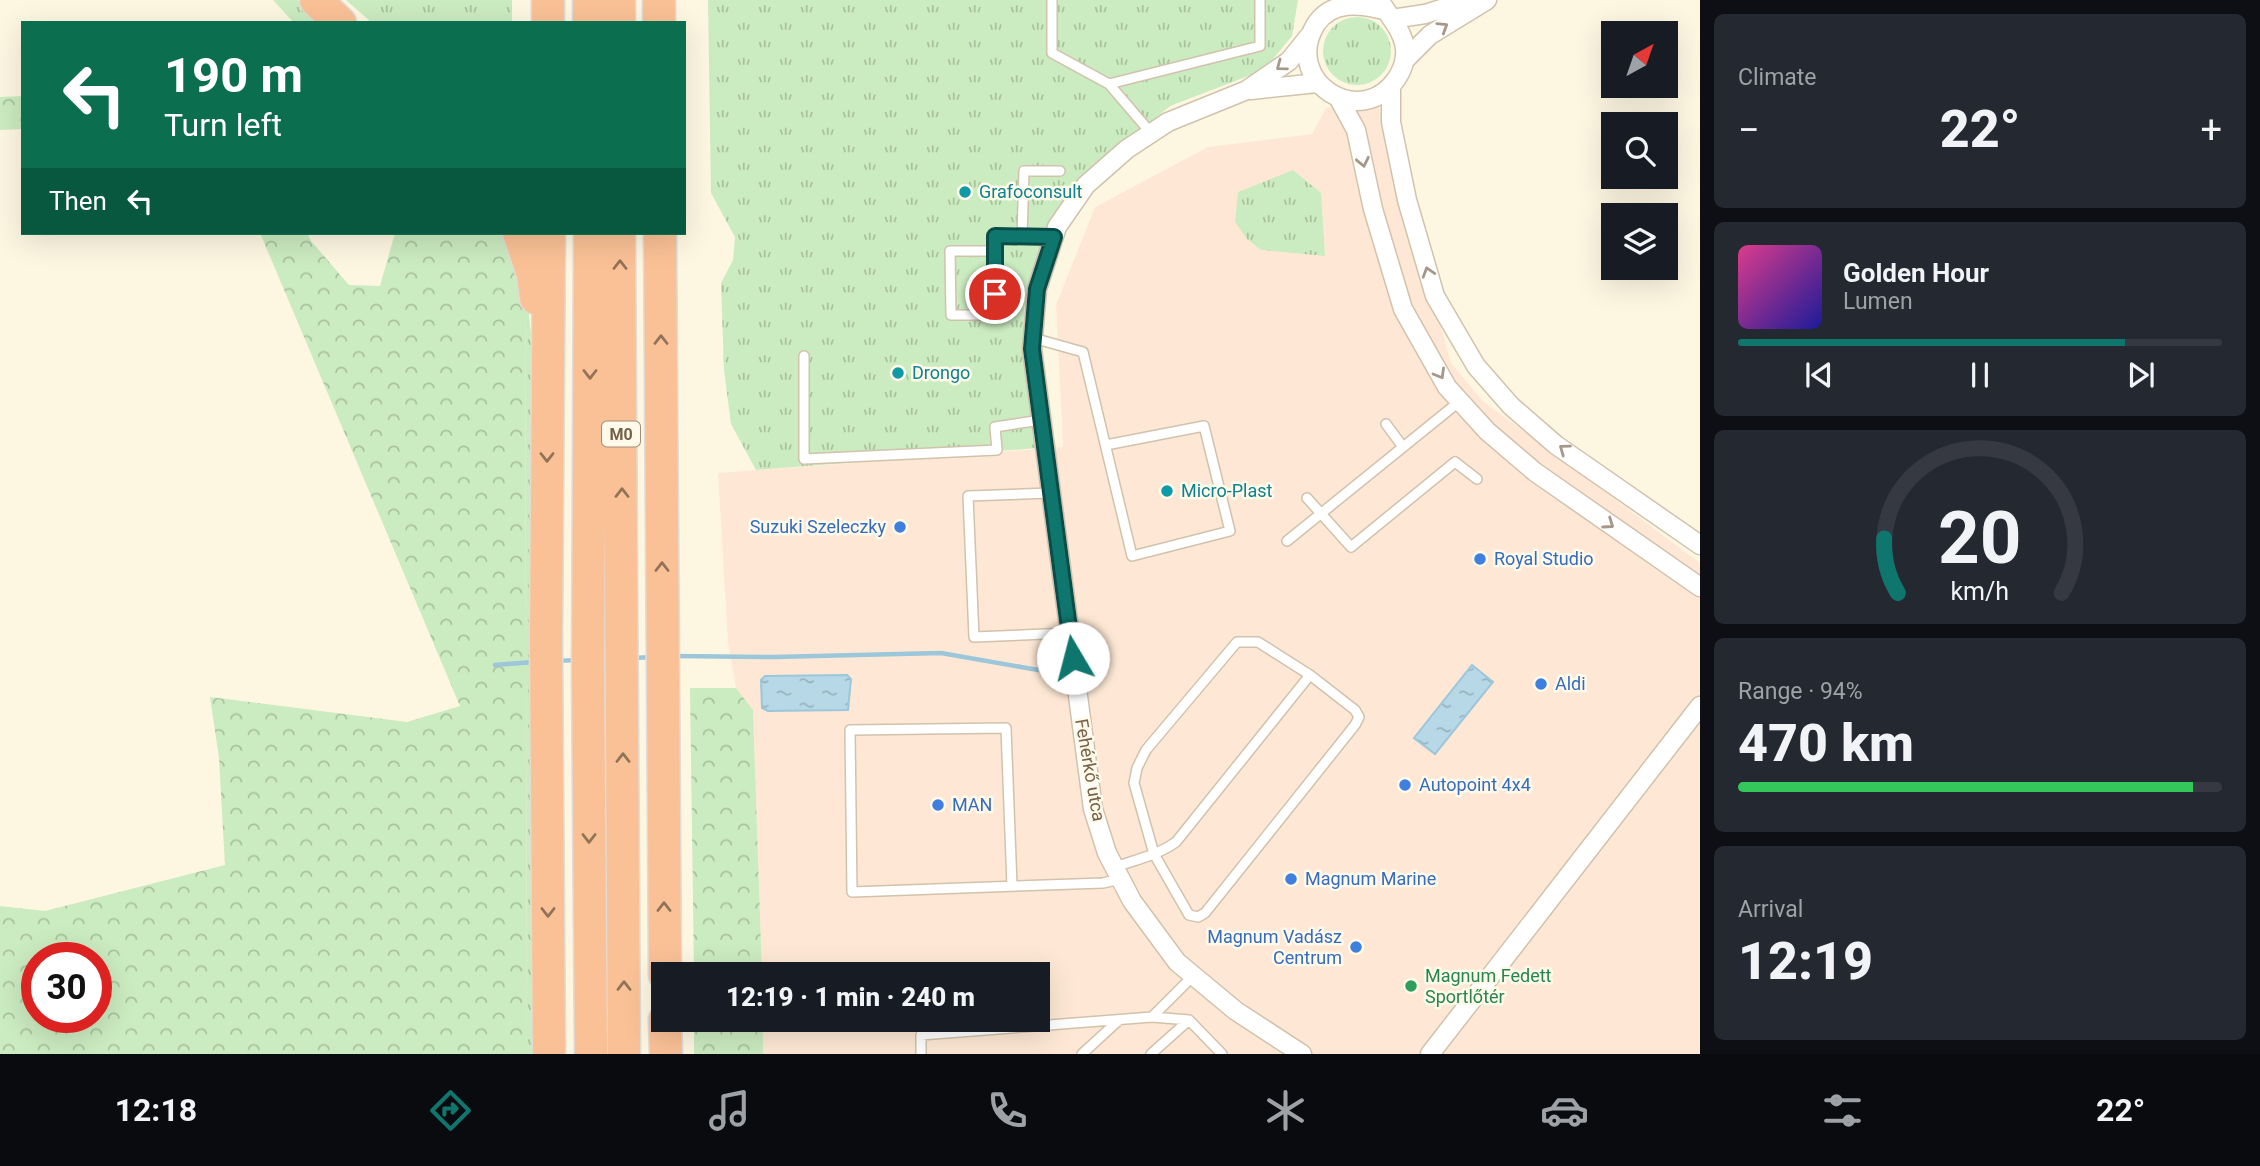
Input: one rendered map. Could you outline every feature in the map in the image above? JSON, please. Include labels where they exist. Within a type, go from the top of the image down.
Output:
[{"type":"highway","points":[[316,0],[338,21]]},
{"type":"highway","points":[[548,0],[548,21]]},
{"type":"highway","points":[[589,0],[589,21]]},
{"type":"highway","points":[[619,21],[620,0]]},
{"type":"highway","points":[[659,0],[659,21]]},
{"type":"highway","points":[[520,235],[533,274],[547,365]]},
{"type":"highway","points":[[549,235],[546,640],[549,1054]]},
{"type":"highway","name":"M0","points":[[590,235],[588,672],[591,1054]]},
{"type":"highway","name":"M0","points":[[620,235],[624,1054]]},
{"type":"highway","points":[[660,235],[665,962]]},
{"type":"highway","points":[[665,1032],[666,1054]]},
{"type":"street","points":[[1322,0],[1307,48],[1308,65],[1317,83],[1339,99],[1356,130],[1373,209],[1403,309],[1447,387],[1487,431],[1535,472],[1700,587]]},
{"type":"street","points":[[1247,90],[1289,61],[1327,12],[1343,5],[1357,3],[1385,10],[1425,14],[1469,0]]},
{"type":"street","points":[[1404,61],[1430,35],[1487,0]]},
{"type":"street","points":[[1339,99],[1362,101],[1376,97],[1391,87],[1401,71],[1404,61],[1402,37],[1385,10]]},
{"type":"street","points":[[1247,90],[1317,83]]},
{"type":"street","points":[[1391,87],[1391,122],[1407,201],[1435,296],[1476,366],[1511,405],[1556,444],[1700,545]]},
{"type":"street","name":"Fehérkő utca","points":[[1247,90],[1168,122],[1127,149],[1086,185],[1057,227],[1037,289],[1032,349],[1093,809],[1107,853],[1132,901],[1177,962],[1236,1010],[1302,1054]]},
{"type":"street","points":[[1430,1054],[1700,706]]},
{"type":"lane","points":[[1052,0],[1052,53],[1110,84],[1151,133]]},
{"type":"lane","points":[[1110,84],[1260,46],[1260,0]]},
{"type":"lane","points":[[1022,236],[1024,171],[1060,171]]},
{"type":"lane","points":[[995,251],[950,251],[951,315],[995,316],[995,251],[995,236],[1054,237]]},
{"type":"lane","points":[[1033,338],[1083,352],[1132,556],[1230,531],[1204,426],[1106,446]]},
{"type":"lane","points":[[804,356],[804,460],[997,450],[995,427],[1041,420]]},
{"type":"lane","points":[[1287,541],[1460,401]]},
{"type":"lane","points":[[1386,424],[1403,447]]},
{"type":"lane","points":[[1307,498],[1351,547],[1455,462],[1477,479]]},
{"type":"lane","points":[[1050,493],[968,496],[974,637],[1069,633]]},
{"type":"lane","points":[[1237,642],[1258,642],[1310,675],[1359,717],[1205,914],[1198,917],[1189,915],[1154,854],[1134,783],[1137,768],[1146,750],[1237,642]]},
{"type":"lane","points":[[1012,886],[1006,728],[850,730],[852,892],[1103,883],[1176,842],[1310,675]]},
{"type":"lane","points":[[1152,1017],[1194,976]]},
{"type":"lane","points":[[921,1054],[921,1035],[1152,1017],[1189,1020],[1222,1054]]},
{"type":"lane","points":[[1082,1054],[1119,1020]]},
{"type":"lane","points":[[1151,1054],[1189,1020]]},
{"type":"shaded area","points":[[1377,101],[1451,363],[1483,401],[1700,563],[1700,1054],[763,1054],[763,1032],[1050,1032],[1050,962],[762,962],[753,711],[736,688],[728,643],[718,473],[1063,447],[1056,305],[1095,207],[1208,147],[1312,134],[1326,108]]},
{"type":"green space","points":[[273,0],[298,0],[321,21],[292,21]]},
{"type":"green space","points":[[346,0],[512,0],[512,21],[370,21]]},
{"type":"green space","points":[[708,0],[1298,0],[1292,36],[1264,70],[1170,106],[1085,177],[1041,250],[1024,308],[1026,371],[1037,448],[756,470],[731,424],[724,370],[721,283],[733,260],[735,237],[711,193]]},
{"type":"green space","points":[[1357,17],[1370,20],[1381,27],[1388,38],[1391,51],[1388,64],[1381,75],[1370,82],[1357,85],[1344,82],[1333,75],[1326,64],[1323,51],[1326,38],[1333,27],[1344,20]]},
{"type":"green space","points":[[21,96],[21,129],[0,130],[0,97]]},
{"type":"green space","points":[[1293,170],[1321,193],[1325,256],[1261,250],[1247,239],[1235,222],[1238,192]]},
{"type":"green space","points":[[261,235],[308,235],[349,285],[380,286],[394,235],[510,235],[525,276],[527,1054],[0,1054],[0,906],[45,911],[225,865],[219,758],[210,697],[407,722],[460,706]]},
{"type":"green space","points":[[525,276],[534,365],[539,1054],[527,1054]]},
{"type":"green space","points":[[690,688],[736,688],[753,710],[762,962],[694,962]]},
{"type":"green space","points":[[694,1032],[763,1032],[763,1054],[694,1054]]},
{"type":"water","points":[[1472,665],[1493,682],[1435,754],[1414,738]]},
{"type":"water","points":[[847,675],[851,679],[848,710],[768,711],[762,708],[761,680],[765,676]]},
{"type":"waterway","points":[[675,656],[774,657],[941,653],[1044,671]]},
{"type":"waterway","points":[[633,658],[653,657]]},
{"type":"waterway","points":[[556,661],[576,660]]},
{"type":"waterway","points":[[495,665],[534,662]]},
{"type":"place","name":"Grafoconsult","points":[[965,192]]},
{"type":"place","name":"Drongo","points":[[898,373]]},
{"type":"place","name":"Micro-Plast","points":[[1167,491]]},
{"type":"place","name":"Suzuki Szeleczky","points":[[900,527]]},
{"type":"place","name":"Royal Studio","points":[[1480,559]]},
{"type":"place","name":"Aldi","points":[[1541,684]]},
{"type":"place","name":"Autopoint 4x4","points":[[1405,785]]},
{"type":"place","name":"MAN","points":[[938,805]]},
{"type":"place","name":"Magnum Marine","points":[[1291,879]]},
{"type":"place","name":"Magnum Vadász Centrum","points":[[1356,947]]},
{"type":"place","name":"Magnum Fedett Sportlőtér","points":[[1411,986]]},
{"type":"route","points":[[995,294],[995,236],[1054,237],[1037,289],[1032,349],[1073,658]]}]
